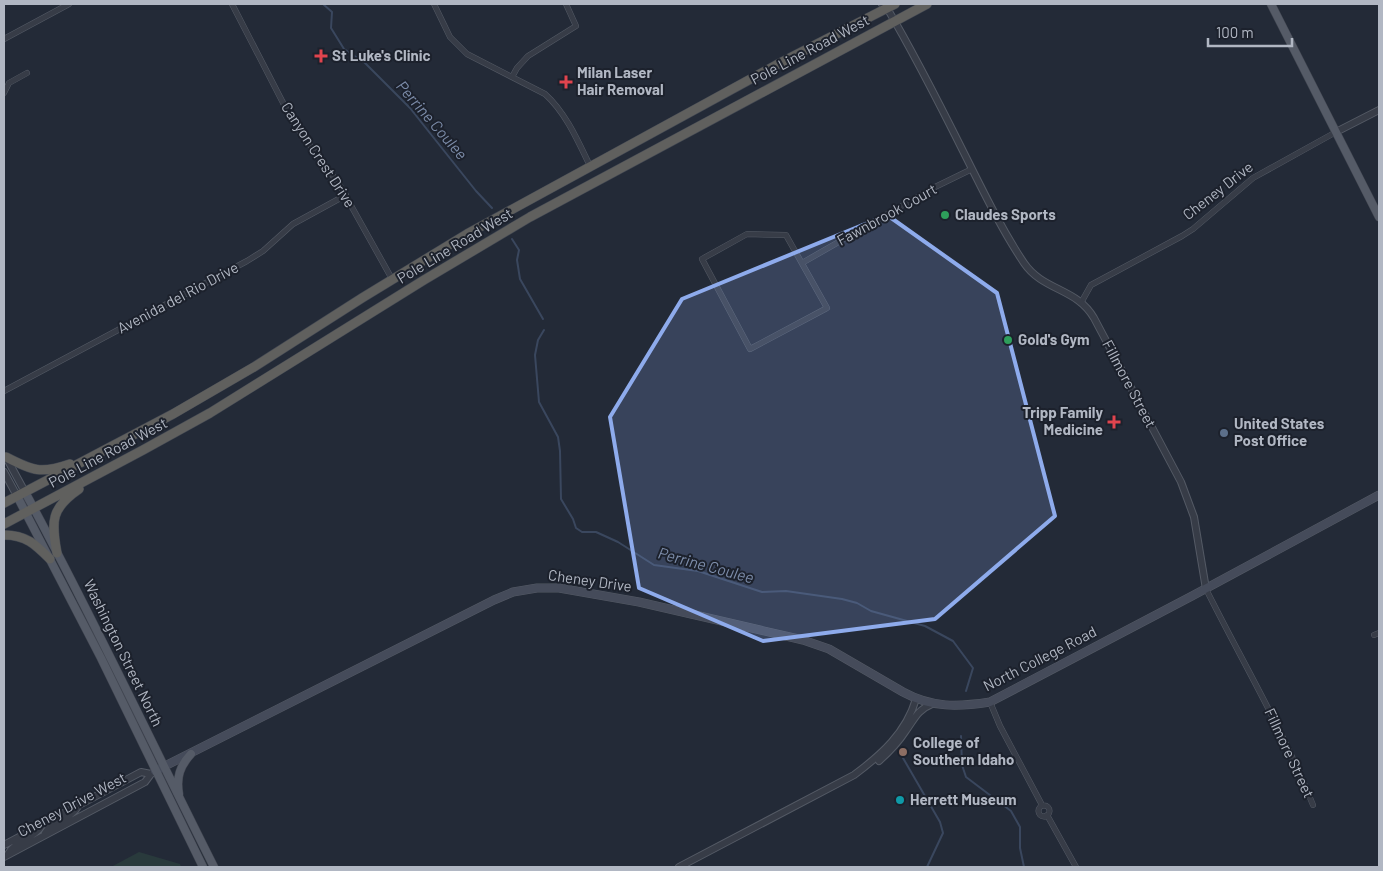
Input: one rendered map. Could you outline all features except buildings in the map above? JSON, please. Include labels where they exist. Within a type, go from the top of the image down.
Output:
[{"type":"highway","name":"Pole Line Road West","points":[[4,524],[210,413],[424,280],[530,217],[928,4]]},
{"type":"highway","name":"Pole Line Road West","points":[[4,503],[173,414],[254,367],[466,234],[888,5]]},
{"type":"highway","points":[[5,455],[24,466],[40,470],[64,466],[94,456]]},
{"type":"highway","points":[[4,535],[14,535],[26,539],[53,556],[54,515],[58,508],[74,492],[108,469]]},
{"type":"main road","points":[[1271,4],[1379,217]]},
{"type":"main road","name":"Washington Street North","points":[[21,494],[53,556],[153,772],[203,867]]},
{"type":"main road","name":"North College Road","points":[[916,699],[932,704],[960,705],[990,702],[1379,495]]},
{"type":"main road","name":"Washington Street North","points":[[53,556],[110,654],[214,867]]},
{"type":"main road","name":"Cheney Drive","points":[[164,767],[494,600],[513,592],[537,588],[559,588],[639,602],[803,640],[829,649],[916,699]]},
{"type":"main road","points":[[179,798],[178,775],[184,762],[191,754]]},
{"type":"main road","name":"Cheney Drive West","points":[[153,772],[164,767]]},
{"type":"street","points":[[4,39],[69,4]]},
{"type":"street","name":"Canyon Crest Drive","points":[[232,4],[294,124],[346,195],[392,279]]},
{"type":"street","points":[[434,4],[450,36],[467,54],[545,94],[553,101],[560,110],[590,166]]},
{"type":"street","points":[[512,77],[528,56],[576,26],[566,4]]},
{"type":"street","name":"Fillmore Street","points":[[888,5],[894,21],[996,216],[1024,263],[1044,282],[1082,302],[1094,318],[1181,482],[1194,517],[1206,588],[1262,695],[1301,775],[1313,805]]},
{"type":"street","points":[[4,93],[9,83],[27,73]]},
{"type":"street","name":"Cheney Drive","points":[[1082,302],[1091,285],[1193,229],[1253,178],[1379,110]]},
{"type":"street","name":"Fawnbrook Court","points":[[802,263],[933,188],[972,169]]},
{"type":"street","name":"Avenida del Rio Drive","points":[[4,391],[247,261],[262,251],[293,224],[346,195]]},
{"type":"street","points":[[747,234],[786,235],[802,263],[827,308],[750,349],[702,259],[747,234]]},
{"type":"street","name":"Washington Street North","points":[[5,455],[21,494]]},
{"type":"street","name":"Washington Street North","points":[[4,472],[21,494]]},
{"type":"street","points":[[854,775],[873,762],[898,736],[913,710],[916,699]]},
{"type":"street","points":[[990,702],[1000,726],[1042,805],[1049,807],[1047,815],[1076,867]]},
{"type":"street","points":[[679,867],[877,763],[906,731],[916,714],[932,704]]},
{"type":"street","name":"Cheney Drive West","points":[[4,844],[141,772],[153,772]]},
{"type":"street","name":"Cheney Drive West","points":[[5,856],[145,782],[153,772]]},
{"type":"street","points":[[45,835],[52,826],[74,814],[79,804]]},
{"type":"street","points":[[1042,805],[1038,809],[1039,813],[1043,816],[1047,815]]},
{"type":"street","points":[[5,856],[12,848],[36,834],[43,823]]},
{"type":"highlighted area","points":[[887,215],[997,293],[1055,516],[935,619],[763,641],[639,588],[610,417],[682,299]]},
{"type":"shaded area","points":[[139,852],[180,864],[181,867],[111,867]]},
{"type":"waterway","name":"Perrine Coulee","points":[[323,4],[332,12],[331,28],[344,49],[365,63],[410,108],[476,191],[492,208]]},
{"type":"waterway","name":"Perrine Coulee","points":[[512,239],[519,250],[517,260],[520,279],[543,319]]},
{"type":"waterway","name":"Perrine Coulee","points":[[544,330],[538,340],[535,355],[539,402],[558,437],[561,499],[576,528],[582,532],[596,532],[618,542],[654,565],[698,571],[762,592],[786,591],[842,599],[857,603],[871,611],[925,626],[953,641],[973,668],[966,691]]},
{"type":"waterway","name":"Perrine Coulee","points":[[961,736],[962,765],[966,777],[1011,811],[1020,827],[1020,848],[1024,867]]},
{"type":"waterway","name":"Perrine Coulee","points":[[903,758],[940,822],[943,833],[927,867]]},
{"type":"place","name":"St Luke's Clinic","points":[[321,56]]},
{"type":"place","name":"Milan Laser Hair Removal","points":[[566,82]]},
{"type":"place","name":"Claudes Sports","points":[[945,215]]},
{"type":"place","name":"Gold's Gym","points":[[1008,340]]},
{"type":"place","name":"Tripp Family Medicine","points":[[1114,422]]},
{"type":"place","name":"United States Post Office","points":[[1224,433]]},
{"type":"place","name":"College of Southern Idaho","points":[[903,752]]},
{"type":"place","name":"Herrett Museum","points":[[900,800]]}]
